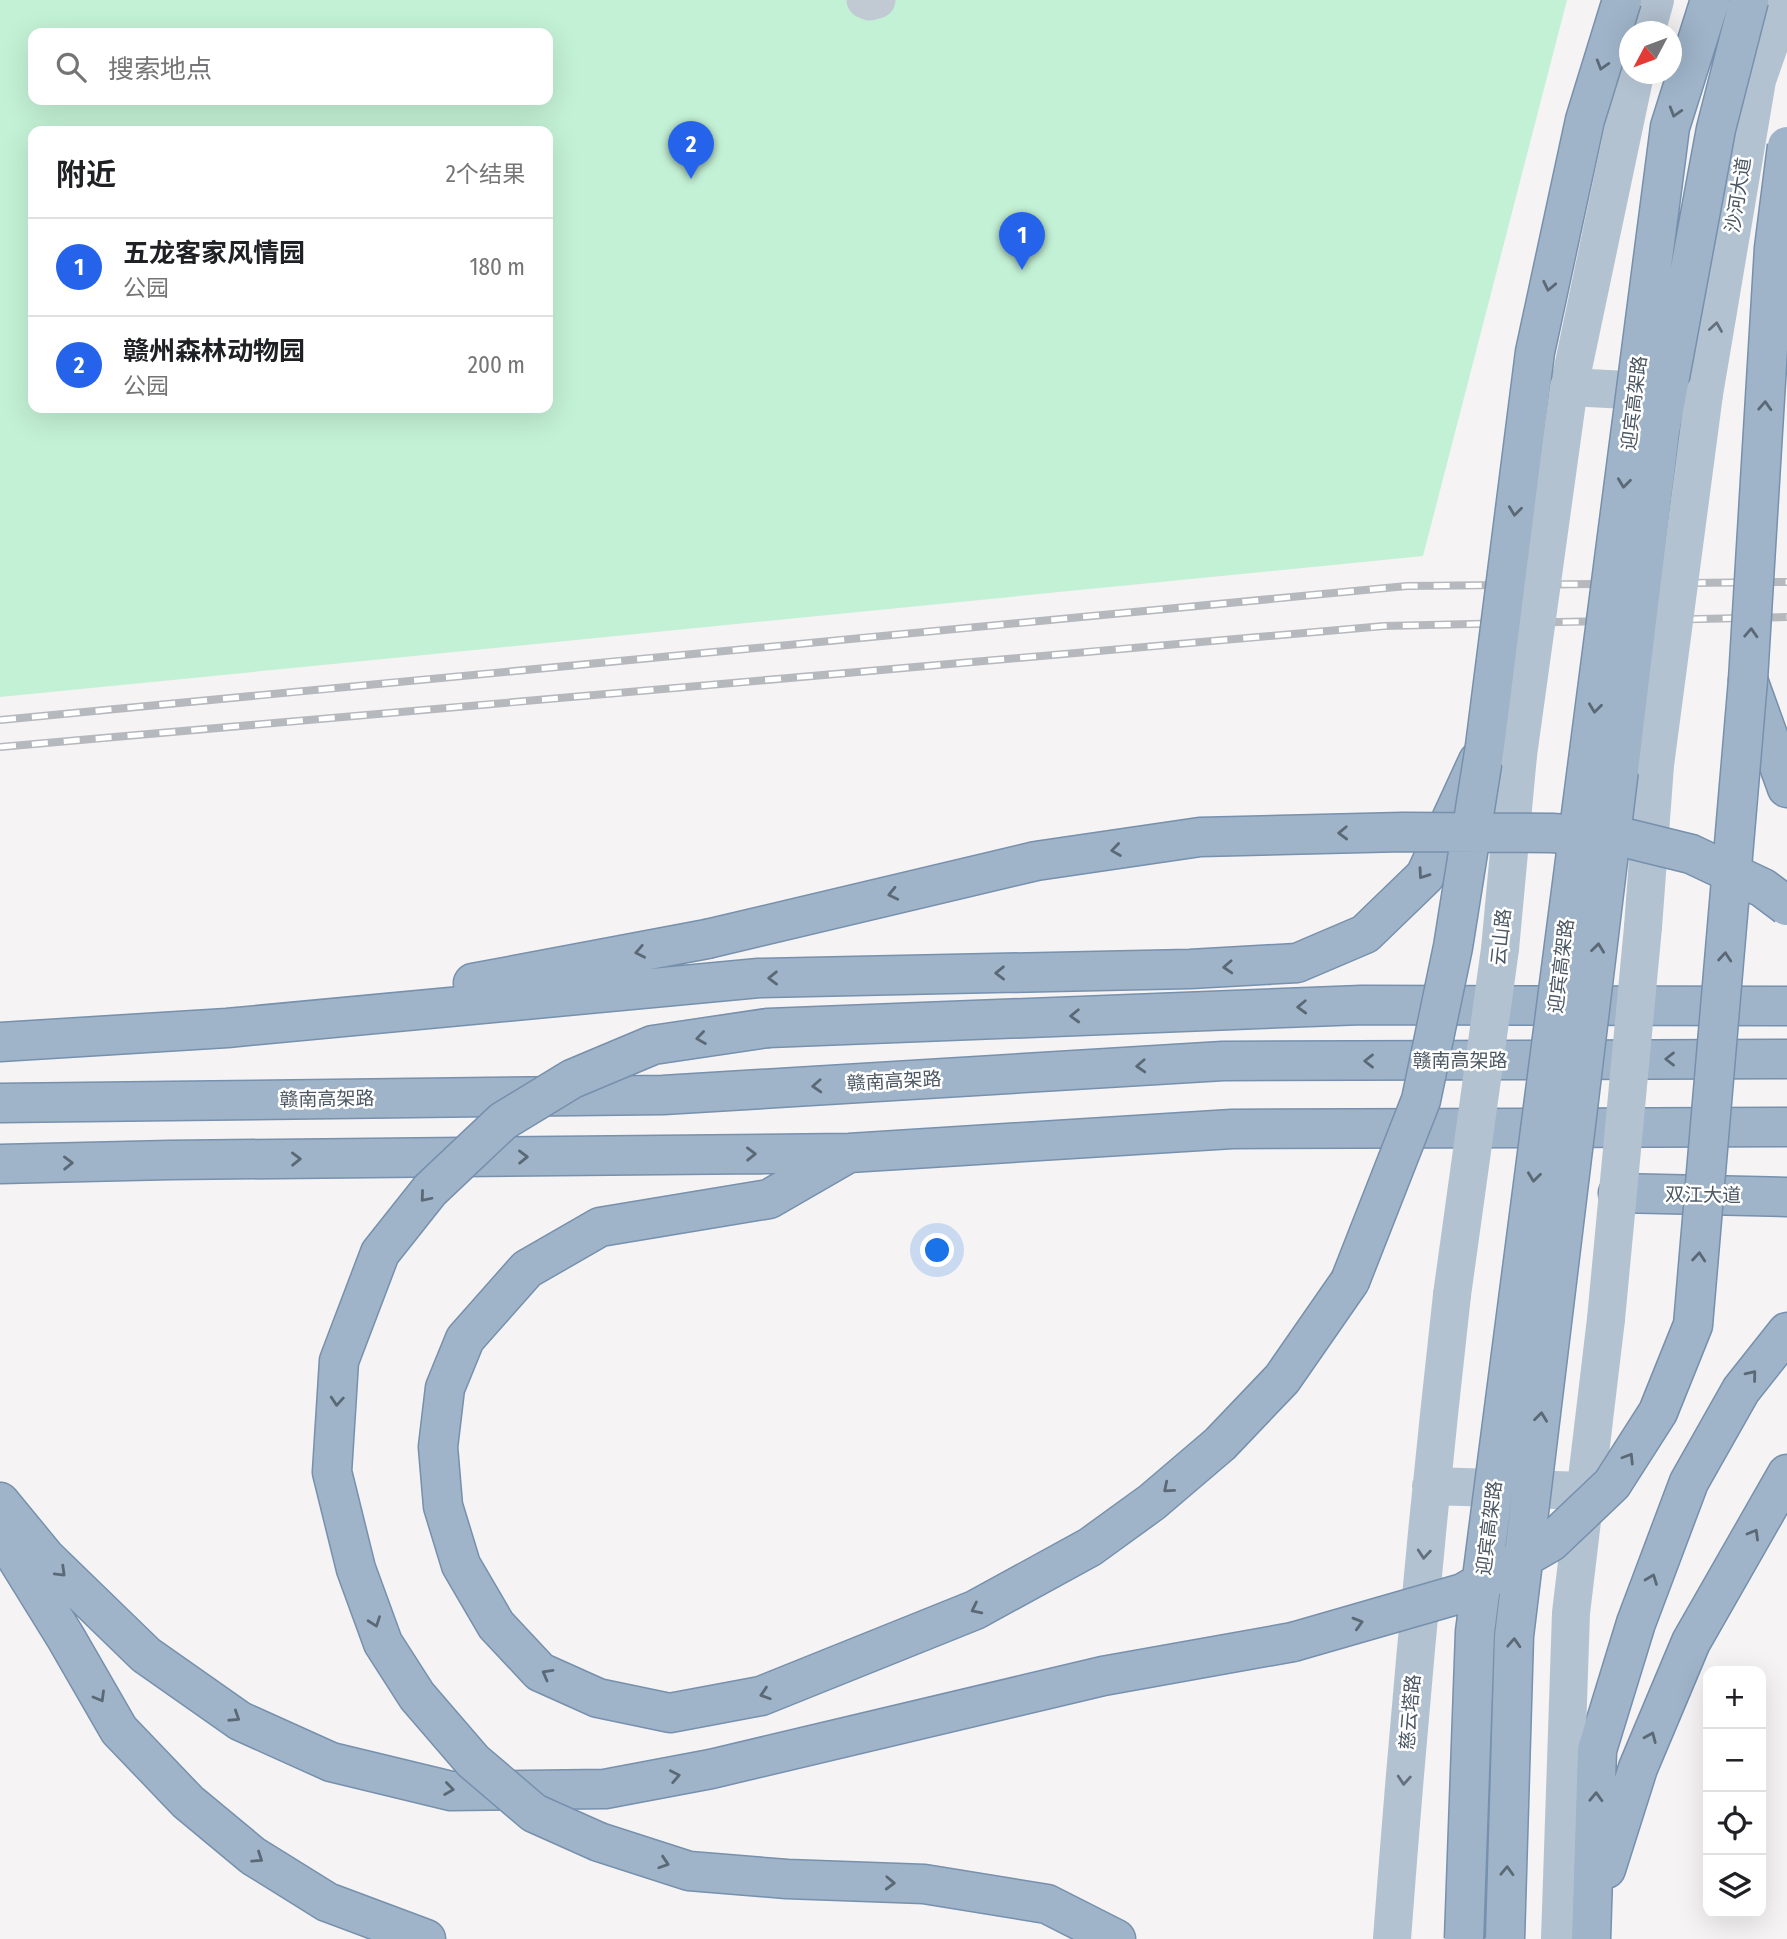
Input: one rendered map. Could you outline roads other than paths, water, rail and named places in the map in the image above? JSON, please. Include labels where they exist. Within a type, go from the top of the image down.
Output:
[{"type":"highway","points":[[849,1153],[769,1199],[600,1227],[527,1269],[465,1339],[445,1388],[438,1447],[443,1506],[461,1564],[496,1625],[540,1672],[598,1698],[670,1713],[761,1696],[975,1611],[1090,1547],[1152,1502],[1220,1444],[1282,1379],[1350,1282],[1422,1100],[1453,947],[1501,751],[1535,352],[1585,120],[1622,0]]},
{"type":"highway","name":"迎宾高架路","points":[[1464,1939],[1475,1632],[1670,127],[1710,0]]},
{"type":"highway","name":"迎宾高架路","points":[[1505,1939],[1514,1636],[1659,445],[1716,129],[1749,0]]},
{"type":"highway","points":[[0,1502],[46,1558],[146,1655],[240,1721],[331,1762],[451,1791],[605,1789],[711,1769],[1103,1676],[1293,1642],[1463,1593],[1551,1542],[1612,1484],[1658,1412],[1693,1325],[1748,680],[1774,248],[1787,146]]},
{"type":"highway","points":[[1748,680],[1787,789]]},
{"type":"highway","points":[[0,1042],[227,1028],[759,978],[1190,969],[1297,963],[1365,934],[1424,876],[1501,751]]},
{"type":"highway","points":[[227,1028],[707,939],[1036,861],[1200,837],[1403,832],[1552,833],[1630,839],[1691,854],[1763,888],[1787,906]]},
{"type":"highway","points":[[1115,1939],[1047,1904],[924,1884],[787,1879],[689,1871],[599,1842],[534,1813],[473,1761],[417,1696],[383,1643],[356,1569],[332,1472],[339,1361],[380,1253],[430,1190],[503,1121],[572,1079],[653,1045],[768,1028],[1362,1005],[1787,1006]]},
{"type":"highway","name":"赣南高架路","points":[[0,1103],[663,1095],[1223,1061],[1787,1059]]},
{"type":"highway","points":[[0,1164],[849,1153],[1232,1129],[1787,1127]]},
{"type":"highway","name":"双江大道","points":[[1618,1193],[1787,1197]]},
{"type":"highway","points":[[1581,1932],[1597,1750],[1636,1623],[1689,1482],[1741,1390],[1787,1332]]},
{"type":"highway","points":[[1581,1932],[1638,1768],[1691,1642],[1787,1474]]},
{"type":"highway","points":[[0,1533],[120,1730],[188,1802],[253,1856],[327,1902],[426,1939]]},
{"type":"main road","points":[[1649,21],[1655,0]]},
{"type":"main road","name":"沙河大道","points":[[1618,1193],[1655,765],[1704,394],[1757,80],[1785,0]]},
{"type":"main road","points":[[1633,84],[1569,387],[1704,394]]},
{"type":"main road","name":"云山路","points":[[1431,1486],[1452,1295],[1500,949],[1501,751],[1569,387]]},
{"type":"main road","points":[[1581,1932],[1572,1613],[1618,1193]]},
{"type":"main road","points":[[1431,1486],[1586,1492]]},
{"type":"main road","name":"慈云塔路","points":[[1392,1939],[1407,1740],[1431,1486]]},
{"type":"street","points":[[865,0],[877,0]]},
{"type":"railway","points":[[0,720],[1407,586],[1787,582]]},
{"type":"railway","points":[[0,747],[1384,626],[1787,617]]},
{"type":"place","name":"赣州森林动物园","points":[[691,179]]},
{"type":"place","name":"五龙客家风情园","points":[[1022,270]]}]
